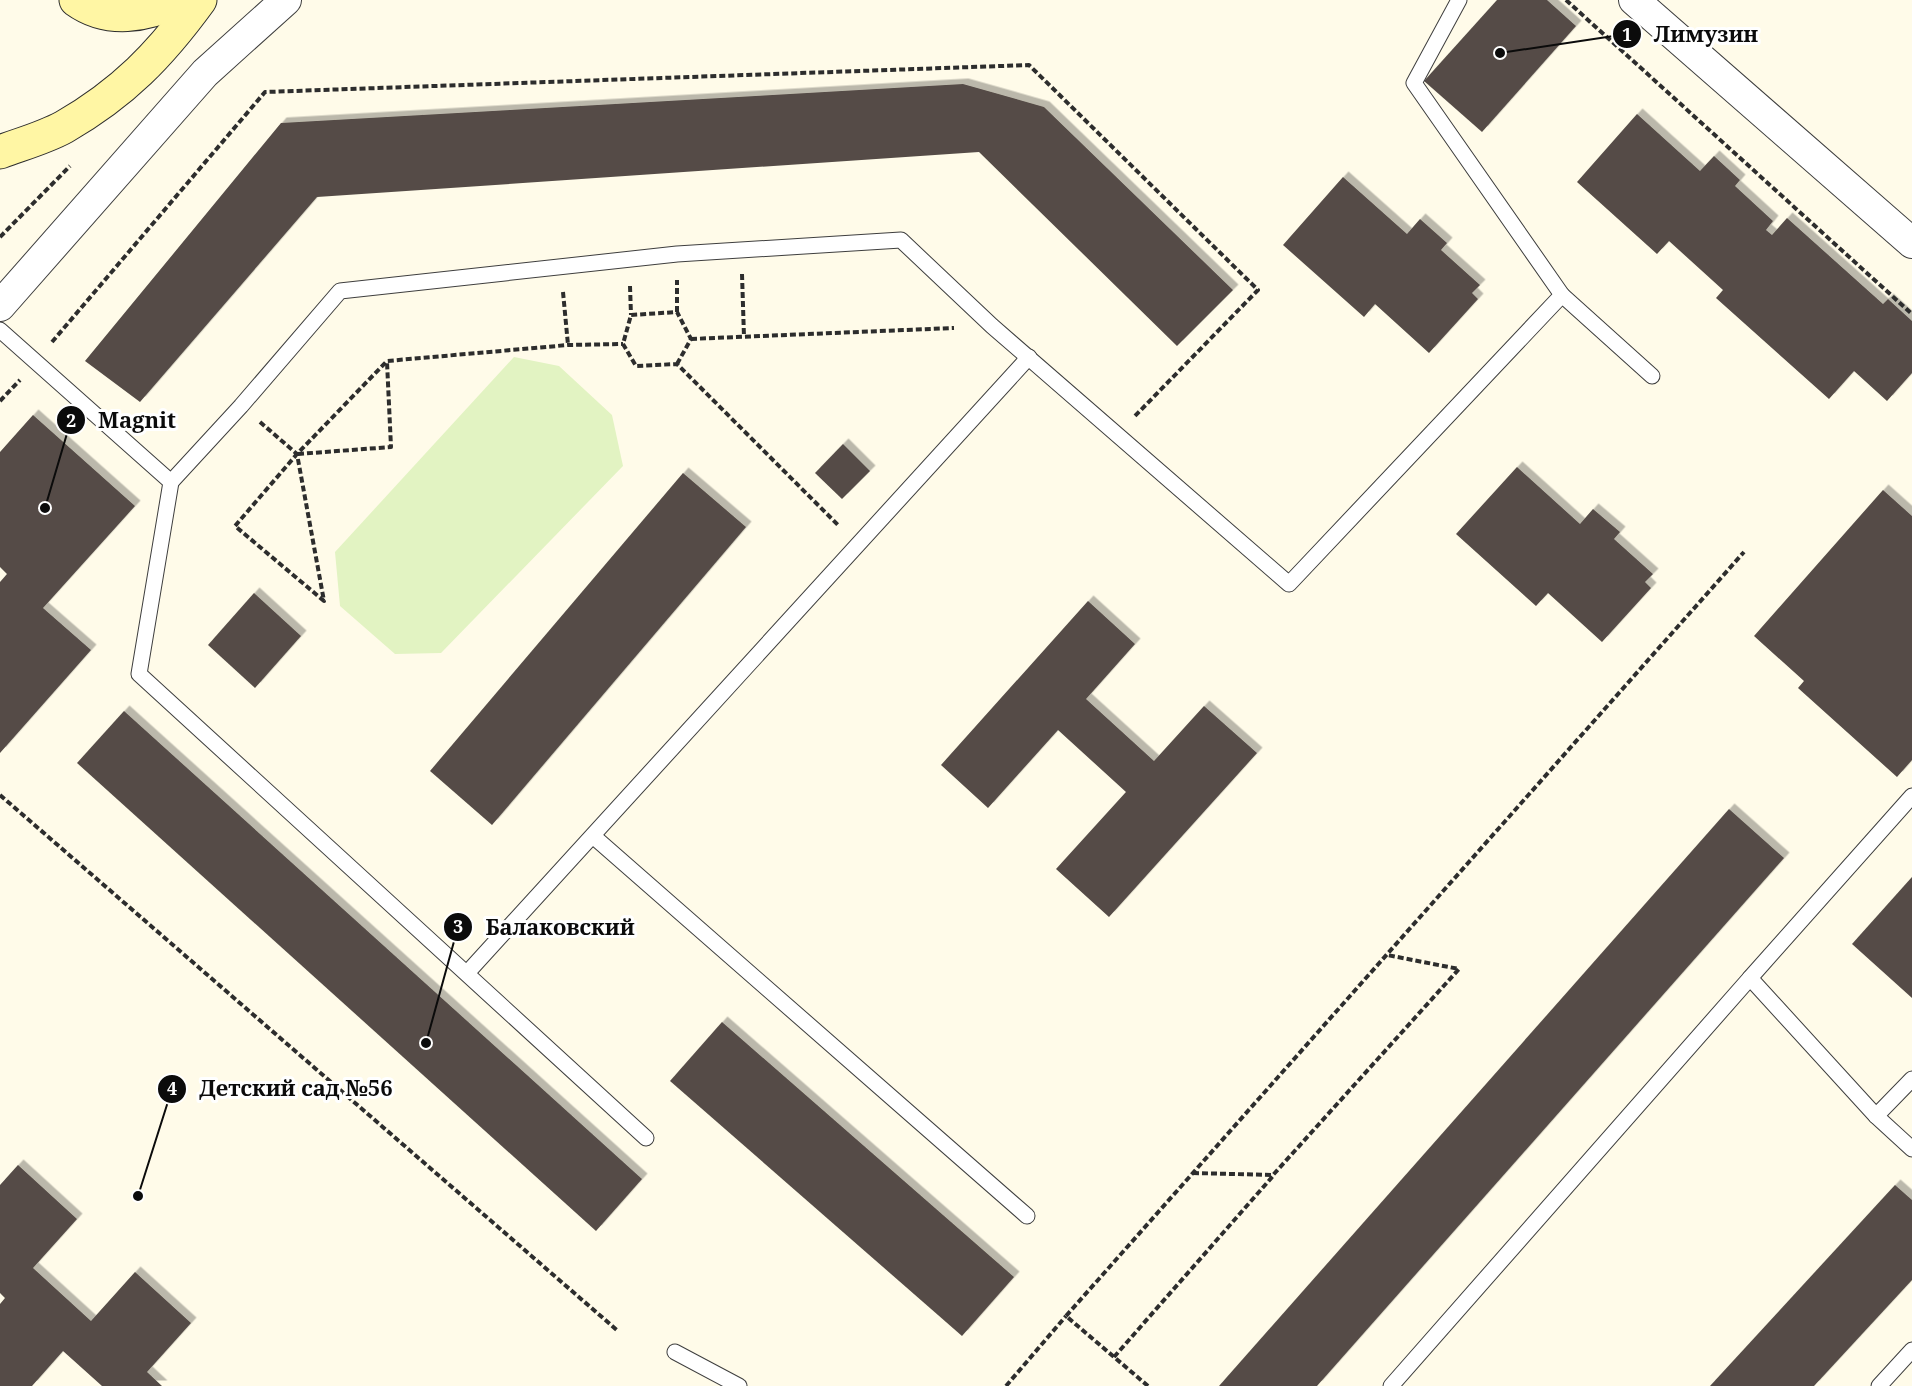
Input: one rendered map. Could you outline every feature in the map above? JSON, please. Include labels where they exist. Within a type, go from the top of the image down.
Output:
[{"type":"main road","points":[[76,0],[105,15],[135,15],[179,0]]},
{"type":"main road","points":[[0,153],[62,128],[122,89],[171,40],[200,0]]},
{"type":"street","points":[[0,306],[205,73],[286,0]]},
{"type":"street","points":[[1634,0],[1912,243]]},
{"type":"lane","points":[[1459,0],[1414,83],[1562,295],[1652,376]]},
{"type":"lane","points":[[646,1138],[468,972],[139,674],[171,482],[241,406],[340,291],[561,266],[741,250],[901,240],[992,326],[1289,584],[1562,295]]},
{"type":"lane","points":[[0,330],[171,482]]},
{"type":"lane","points":[[468,972],[1029,357]]},
{"type":"lane","points":[[1391,1386],[1912,796]]},
{"type":"lane","points":[[593,836],[1027,1216]]},
{"type":"lane","points":[[1750,978],[1876,1116],[1912,1149]]},
{"type":"lane","points":[[1876,1116],[1912,1079]]},
{"type":"lane","points":[[1879,1386],[1912,1350]]},
{"type":"lane","points":[[675,1352],[739,1386]]},
{"type":"path","points":[[1566,0],[1912,314]]},
{"type":"path","points":[[36,362],[265,92],[1029,65],[1258,290],[1117,434]]},
{"type":"path","points":[[741,250],[744,337]]},
{"type":"path","points":[[561,266],[568,345]]},
{"type":"path","points":[[691,339],[677,312],[631,315],[623,344],[636,366],[677,364],[858,545]]},
{"type":"path","points":[[691,339],[992,326]]},
{"type":"path","points":[[677,364],[691,339]]},
{"type":"path","points":[[241,406],[297,454],[324,602],[235,526],[297,454],[387,361],[568,345],[623,344]]},
{"type":"path","points":[[297,454],[391,447],[387,361]]},
{"type":"path","points":[[1005,1386],[1744,552]]},
{"type":"path","points":[[0,795],[618,1331]]},
{"type":"path","points":[[1114,1357],[1459,969],[1387,955]]},
{"type":"path","points":[[1192,1173],[1274,1176]]},
{"type":"path","points":[[1066,1316],[1148,1386]]},
{"type":"green space","points":[[514,357],[559,366],[612,415],[623,466],[441,653],[395,654],[340,606],[335,552]]},
{"type":"building","points":[[1497,0],[1547,0],[1576,26],[1482,132],[1424,81]]},
{"type":"building","points":[[963,84],[1044,107],[1233,290],[1177,346],[979,152],[317,197],[140,402],[85,361],[281,123]]},
{"type":"building","points":[[1637,114],[1700,171],[1714,156],[1740,180],[1735,186],[1773,221],[1766,230],[1772,235],[1787,218],[1883,304],[1888,299],[1912,321],[1912,373],[1887,401],[1854,371],[1829,399],[1716,298],[1723,290],[1669,241],[1657,254],[1577,182]]},
{"type":"building","points":[[1343,177],[1407,234],[1420,219],[1447,243],[1441,250],[1480,285],[1472,293],[1478,299],[1429,353],[1375,304],[1364,317],[1283,245]]},
{"type":"building","points":[[33,415],[135,506],[43,608],[91,650],[0,753],[0,582],[7,574],[0,567],[0,452]]},
{"type":"building","points":[[843,444],[870,471],[842,499],[815,473]]},
{"type":"building","points":[[1517,467],[1580,524],[1593,509],[1620,532],[1614,539],[1653,574],[1645,582],[1651,588],[1602,642],[1548,593],[1536,606],[1456,534]]},
{"type":"building","points":[[683,473],[746,527],[492,825],[430,771]]},
{"type":"building","points":[[1883,490],[1912,516],[1912,760],[1897,777],[1798,688],[1804,681],[1754,636]]},
{"type":"building","points":[[254,593],[301,636],[255,688],[208,645]]},
{"type":"building","points":[[1088,601],[1135,644],[1086,699],[1154,761],[1204,706],[1257,753],[1109,917],[1056,869],[1126,792],[1058,730],[988,808],[941,765]]},
{"type":"building","points":[[124,711],[642,1179],[596,1231],[77,763]]},
{"type":"building","points":[[1729,809],[1784,858],[1317,1386],[1219,1386]]},
{"type":"building","points":[[1912,877],[1912,998],[1852,944]]},
{"type":"building","points":[[722,1022],[1014,1277],[962,1336],[670,1081]]},
{"type":"building","points":[[18,1165],[77,1219],[33,1268],[91,1321],[135,1272],[191,1323],[147,1372],[162,1386],[102,1386],[63,1351],[32,1386],[0,1386],[0,1304],[5,1298],[0,1293],[0,1185]]},
{"type":"building","points":[[1895,1185],[1912,1200],[1912,1280],[1814,1386],[1710,1386]]},
{"type":"place","name":"Лимузин","points":[[1500,53]]},
{"type":"place","name":"Magnit","points":[[45,508]]},
{"type":"place","name":"Балаковский","points":[[426,1043]]},
{"type":"place","name":"Детский сад №56","points":[[138,1196]]}]
